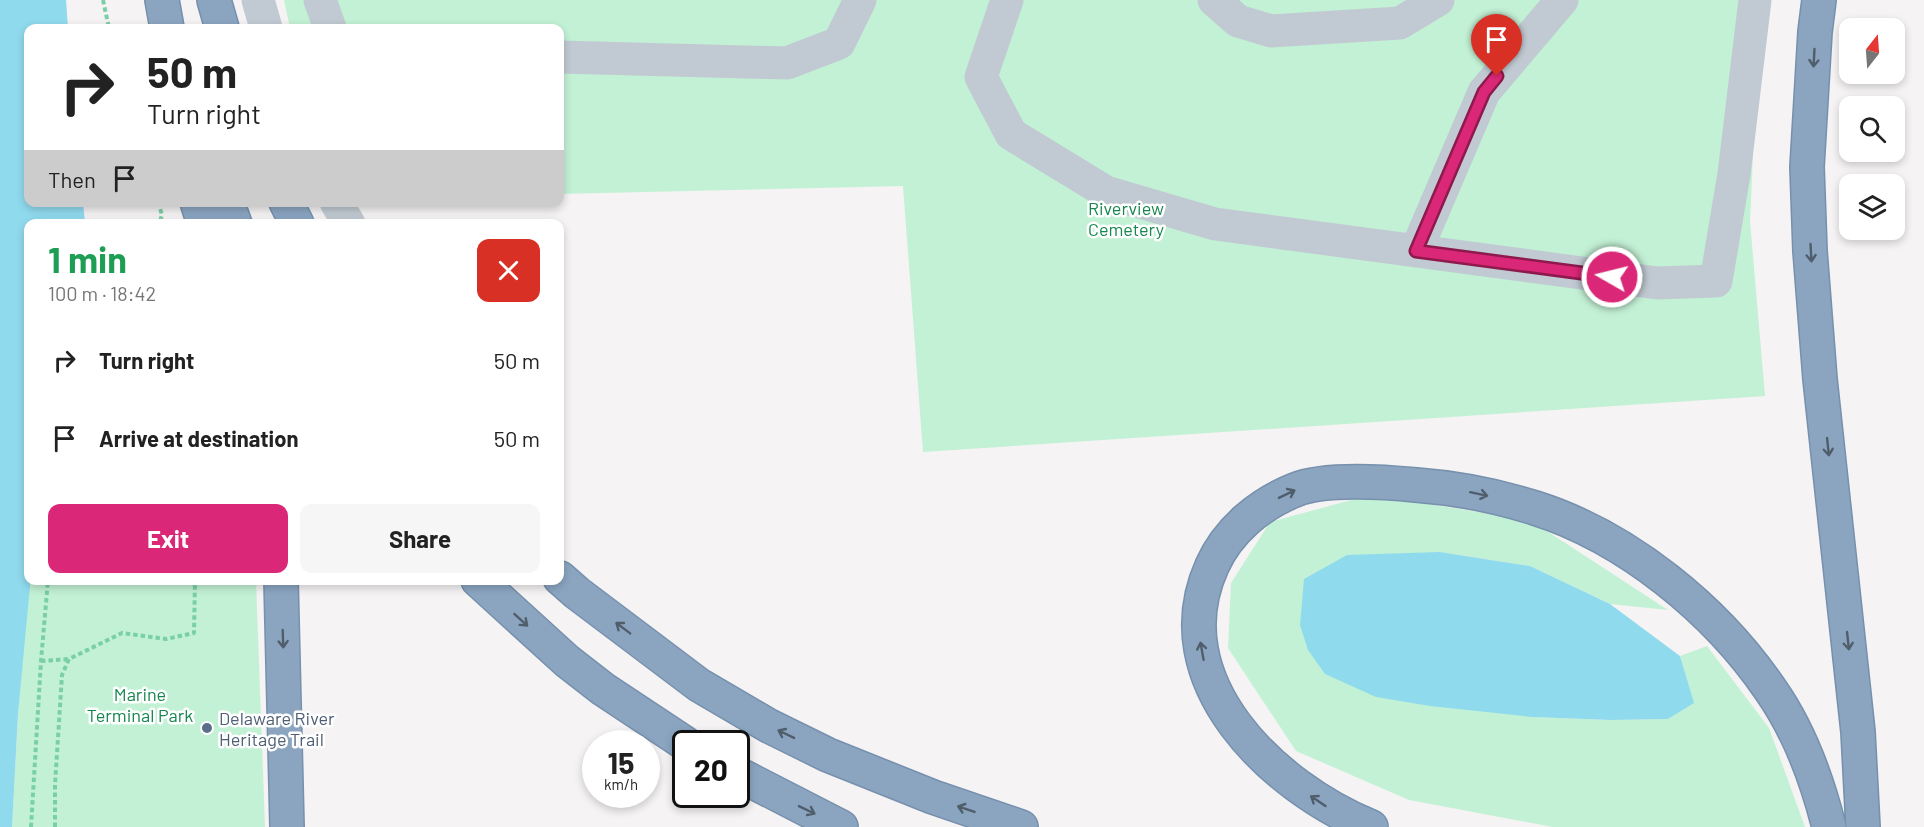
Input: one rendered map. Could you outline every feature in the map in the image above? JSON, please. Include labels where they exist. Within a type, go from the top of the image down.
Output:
[{"type":"highway","points":[[214,0],[221,24]]},
{"type":"highway","points":[[1819,0],[1807,167],[1810,251],[1820,378],[1858,732],[1863,827]]},
{"type":"highway","points":[[1371,827],[1325,806],[1259,754],[1229,718],[1214,689],[1206,671],[1197,619],[1206,579],[1216,556],[1231,535],[1252,514],[1275,499],[1298,488],[1318,484],[1385,482],[1444,487],[1485,495],[1536,509],[1578,526],[1627,552],[1670,582],[1716,625],[1743,653],[1771,690],[1794,729],[1811,769],[1829,827]]},
{"type":"highway","points":[[564,582],[699,685],[769,726],[828,755],[880,776],[1021,827]]},
{"type":"highway","points":[[281,585],[287,827]]},
{"type":"highway","points":[[483,585],[567,661],[603,689],[672,735]]},
{"type":"highway","points":[[750,780],[841,827]]},
{"type":"lane","points":[[258,0],[265,24]]},
{"type":"lane","points":[[320,0],[329,24]]},
{"type":"lane","points":[[564,57],[787,63],[839,43],[860,0]]},
{"type":"lane","points":[[1007,0],[981,77],[1011,134],[1106,192],[1215,224],[1657,283],[1716,281],[1734,174],[1755,0]]},
{"type":"lane","points":[[1214,0],[1238,21],[1271,31],[1400,23],[1438,0]]},
{"type":"lane","points":[[1416,251],[1484,92],[1562,0]]},
{"type":"path","points":[[103,0],[108,24]]},
{"type":"path","points":[[31,827],[48,585]]},
{"type":"path","points":[[41,661],[69,658],[122,633],[166,639],[194,633],[195,585]]},
{"type":"path","points":[[55,827],[55,785],[62,675],[69,658]]},
{"type":"green space","name":"Riverview Cemetery","points":[[284,0],[1768,0],[1758,45],[1750,221],[1765,396],[923,452],[903,186],[564,194],[564,24],[289,24]]},
{"type":"green space","points":[[1370,495],[1530,520],[1668,610],[1610,604],[1530,566],[1440,552],[1532,717],[1611,720],[1668,719],[1693,703],[1680,656],[1707,646],[1769,728],[1805,827],[1553,827],[1409,800],[1296,751],[1228,648],[1231,583],[1270,522]]},
{"type":"green space","name":"Marine Terminal Park","points":[[29,585],[256,585],[265,827],[12,827]]},
{"type":"water","points":[[0,0],[66,0],[68,24],[24,24],[24,207],[83,207],[85,219],[24,219],[24,585],[30,586],[18,714],[12,827],[0,827]]},
{"type":"water","points":[[1440,552],[1530,566],[1610,604],[1680,656],[1694,703],[1668,719],[1611,720],[1532,717],[1430,706],[1376,697],[1325,674],[1308,650],[1300,625],[1304,579],[1347,555]]},
{"type":"place","name":"Delaware River Heritage Trail","points":[[207,728]]},
{"type":"route","points":[[1497,76],[1484,92],[1416,251],[1612,277]]}]
